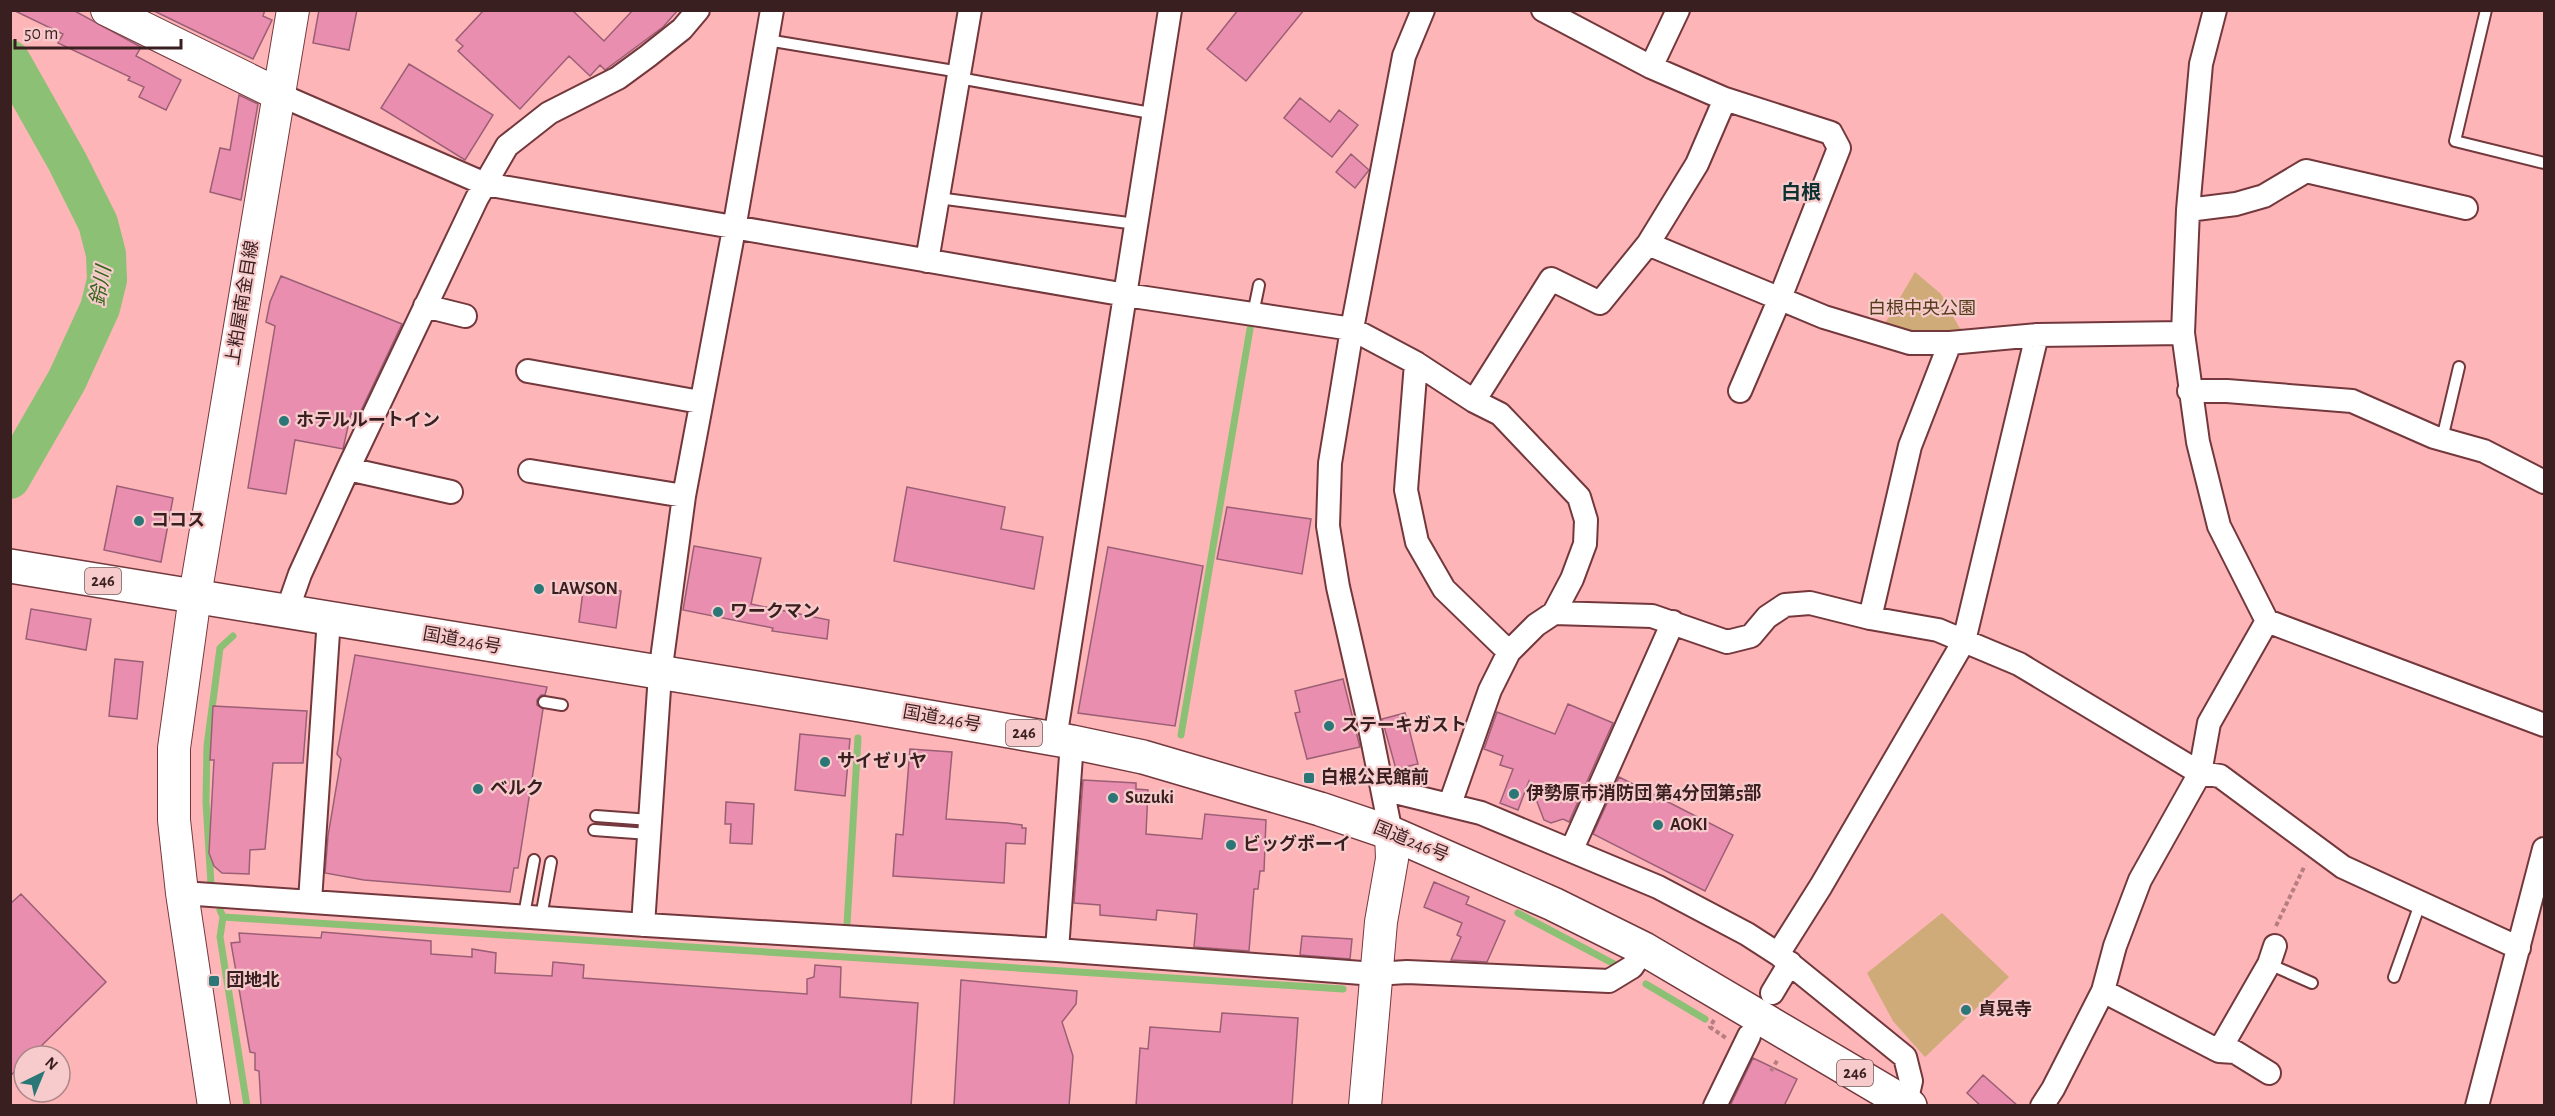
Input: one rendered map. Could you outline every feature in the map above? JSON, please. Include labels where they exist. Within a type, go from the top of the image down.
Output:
[{"type":"highway","name":"国道246号","points":[[10,566],[848,703],[1063,740],[1143,757],[1320,809],[1391,833],[1553,904],[1644,949],[1908,1104]]},
{"type":"street","points":[[107,10],[278,94],[485,184],[734,229],[1126,295],[1352,329],[1416,363],[1473,401],[1500,414],[1579,497],[1586,520],[1585,544],[1572,579],[1554,613],[1536,625],[1509,652],[1490,690],[1450,804]]},
{"type":"street","name":"上粕屋南金目線","points":[[214,1106],[182,893],[174,820],[174,748],[195,596],[293,10]]},
{"type":"street","points":[[287,611],[300,574],[425,306],[485,184],[507,146],[549,113],[618,78],[648,57],[682,29],[698,10]]},
{"type":"street","points":[[643,925],[660,674],[684,496],[772,10]]},
{"type":"street","points":[[927,261],[970,10]]},
{"type":"street","points":[[1057,950],[1063,740],[1136,224],[1156,114],[1170,10]]},
{"type":"street","points":[[1365,1106],[1375,974],[1392,859],[1391,833],[1338,587],[1328,526],[1330,464],[1352,329],[1404,56],[1423,10]]},
{"type":"street","points":[[1543,10],[1651,67],[1725,99],[1831,133],[1839,148],[1780,298],[1740,391]]},
{"type":"street","points":[[1651,67],[1678,10]]},
{"type":"street","points":[[2215,10],[2201,64],[2188,210],[2183,333],[2189,391],[2198,442],[2219,526],[2267,621],[2544,725]]},
{"type":"street","points":[[1473,401],[1551,279],[1600,303],[1648,244],[1697,164],[1725,99]]},
{"type":"street","points":[[2188,210],[2236,204],[2264,196],[2306,171],[2466,208]]},
{"type":"street","points":[[1648,244],[1824,317],[1910,343],[1950,343],[2037,335],[2183,333]]},
{"type":"street","points":[[425,306],[465,316]]},
{"type":"street","points":[[1772,993],[1784,958],[1821,886],[1964,641],[2037,335]]},
{"type":"street","points":[[1870,618],[1910,446],[1950,343]]},
{"type":"street","points":[[1416,363],[1406,490],[1417,542],[1444,590],[1509,652]]},
{"type":"street","points":[[528,370],[700,402]]},
{"type":"street","points":[[2189,391],[2227,391],[2352,401],[2442,439],[2484,451],[2544,482]]},
{"type":"street","points":[[348,469],[451,492]]},
{"type":"street","points":[[530,471],[684,496]]},
{"type":"street","points":[[1554,613],[1653,616],[1727,642],[1751,636],[1767,617],[1785,605],[1810,603],[1870,618],[1938,630],[2019,664],[2200,773],[2220,776],[2343,867],[2519,948]]},
{"type":"street","points":[[310,901],[329,618]]},
{"type":"street","points":[[2042,1106],[2054,1089],[2103,991],[2115,946],[2140,880],[2200,773],[2209,723],[2267,621]]},
{"type":"street","points":[[1572,849],[1672,622]]},
{"type":"street","points":[[1383,789],[1481,813],[1572,849],[1659,887],[1747,934],[1784,958],[1905,1057],[1911,1081],[1908,1104]]},
{"type":"street","points":[[2477,1106],[2544,849]]},
{"type":"street","points":[[182,893],[643,925],[1057,950],[1375,974],[1407,972],[1609,981],[1632,967],[1644,949]]},
{"type":"street","points":[[2219,1051],[2272,949]]},
{"type":"street","points":[[2103,991],[2219,1051],[2235,1052],[2269,1073]]},
{"type":"street","points":[[1715,1106],[1746,1042]]},
{"type":"lane","points":[[2486,10],[2455,141],[2544,163]]},
{"type":"lane","points":[[766,40],[1156,114]]},
{"type":"lane","points":[[938,198],[1136,224]]},
{"type":"lane","points":[[1253,314],[1258,285]]},
{"type":"lane","points":[[2442,439],[2459,367]]},
{"type":"lane","points":[[544,702],[562,705]]},
{"type":"lane","points":[[596,816],[650,827]]},
{"type":"lane","points":[[594,830],[650,827]]},
{"type":"lane","points":[[533,916],[534,860]]},
{"type":"lane","points":[[533,916],[550,862]]},
{"type":"lane","points":[[2394,977],[2420,904]]},
{"type":"lane","points":[[2272,949],[2312,983]]},
{"type":"path","points":[[2272,949],[2283,906],[2315,846]]},
{"type":"path","points":[[1717,1014],[1710,1027],[1746,1042]]},
{"type":"green space","name":"白根中央公園","points":[[1915,272],[1941,294],[1959,327],[1966,333],[1911,331],[1884,325]]},
{"type":"green space","points":[[1942,913],[2009,977],[1925,1057],[1893,1021],[1867,973]]},
{"type":"building","points":[[13,10],[73,10],[141,47],[136,56],[181,80],[166,110],[139,97],[144,87],[128,80],[130,77],[58,43],[63,34]]},
{"type":"building","points":[[152,10],[265,10],[263,16],[272,20],[253,59]]},
{"type":"building","points":[[319,10],[357,10],[349,50],[313,43]]},
{"type":"building","points":[[484,10],[572,10],[604,41],[633,10],[678,10],[663,27],[605,70],[600,65],[590,76],[569,56],[520,109],[458,51],[463,46],[456,40]]},
{"type":"building","points":[[1238,10],[1304,10],[1246,81],[1207,49]]},
{"type":"building","points":[[409,64],[493,115],[465,160],[381,108]]},
{"type":"building","points":[[239,95],[258,104],[241,200],[210,192],[220,148],[230,150]]},
{"type":"building","points":[[1300,98],[1330,122],[1339,110],[1358,125],[1332,157],[1284,118]]},
{"type":"building","points":[[1351,154],[1369,170],[1355,188],[1336,172]]},
{"type":"building","points":[[281,276],[402,324],[358,417],[351,413],[343,449],[295,440],[286,494],[248,488],[275,326],[266,322],[270,302]]},
{"type":"building","points":[[117,486],[173,498],[161,562],[104,550]]},
{"type":"building","points":[[907,487],[1005,507],[1001,529],[1043,537],[1034,589],[894,561]]},
{"type":"building","points":[[1227,507],[1311,519],[1302,574],[1217,559]]},
{"type":"building","points":[[694,546],[761,558],[751,604],[829,620],[827,639],[772,631],[773,628],[683,610]]},
{"type":"building","points":[[1108,547],[1203,566],[1175,726],[1078,713]]},
{"type":"building","points":[[584,584],[621,591],[616,628],[579,622]]},
{"type":"building","points":[[31,609],[91,619],[86,650],[26,639]]},
{"type":"building","name":"ベルク","points":[[355,655],[547,687],[545,695],[541,695],[537,700],[537,705],[543,709],[518,868],[514,868],[510,892],[364,880],[325,873],[328,836],[341,759],[337,754]]},
{"type":"building","points":[[115,659],[143,662],[137,719],[109,716]]},
{"type":"building","points":[[1343,679],[1360,747],[1307,759],[1295,713],[1300,712],[1295,691]]},
{"type":"building","points":[[1568,704],[1613,723],[1569,822],[1563,819],[1551,823],[1544,820],[1529,781],[1518,810],[1500,803],[1513,769],[1500,765],[1503,756],[1484,749],[1497,712],[1555,734]]},
{"type":"building","points":[[213,706],[307,711],[303,763],[273,763],[265,849],[250,850],[249,874],[222,873],[214,866],[209,853],[214,760],[210,760]]},
{"type":"building","points":[[1405,713],[1418,764],[1396,769],[1382,719]]},
{"type":"building","points":[[800,734],[850,739],[845,796],[795,790]]},
{"type":"building","points":[[910,749],[952,752],[946,819],[1007,823],[1022,825],[1022,828],[1026,828],[1025,844],[1006,843],[1004,883],[893,876],[896,834],[903,835]]},
{"type":"building","points":[[1619,777],[1733,835],[1705,891],[1593,834]]},
{"type":"building","points":[[1083,780],[1136,783],[1136,789],[1148,790],[1146,834],[1202,839],[1205,814],[1266,820],[1264,871],[1260,871],[1258,889],[1254,889],[1249,951],[1194,947],[1197,914],[1157,910],[1156,920],[1100,915],[1100,905],[1074,903]]},
{"type":"building","points":[[726,802],[754,804],[752,844],[730,843],[731,824],[725,824]]},
{"type":"building","points":[[1434,882],[1469,897],[1466,904],[1505,921],[1487,962],[1451,960],[1461,937],[1457,935],[1462,923],[1424,907]]},
{"type":"building","points":[[21,894],[106,982],[43,1044],[12,1044],[12,1074],[10,1076],[10,904]]},
{"type":"building","points":[[322,932],[431,941],[431,954],[472,957],[472,949],[496,953],[495,973],[552,976],[553,962],[584,965],[583,978],[807,994],[807,979],[814,977],[815,965],[841,967],[840,997],[918,1003],[911,1106],[261,1106],[259,1071],[255,1070],[255,1053],[250,1052],[231,943],[240,942],[239,933],[321,938]]},
{"type":"building","points":[[1302,936],[1352,939],[1350,959],[1300,955]]},
{"type":"building","points":[[961,980],[1077,991],[1076,1004],[1062,1022],[1073,1056],[1069,1106],[954,1106]]},
{"type":"building","points":[[1222,1013],[1298,1018],[1292,1106],[1136,1106],[1140,1048],[1148,1049],[1150,1027],[1220,1032]]},
{"type":"building","points":[[1753,1058],[1797,1079],[1784,1106],[1730,1106]]},
{"type":"building","points":[[1983,1075],[2018,1106],[1981,1106],[1967,1093]]},
{"type":"waterway","name":"鈴川","points":[[10,60],[67,161],[98,223],[106,254],[107,280],[100,308],[67,380],[10,479]]},
{"type":"waterway","points":[[1181,735],[1250,329]]},
{"type":"waterway","points":[[211,884],[206,802],[207,746],[220,648],[233,636]]},
{"type":"waterway","points":[[847,925],[858,738]]},
{"type":"waterway","points":[[220,910],[223,917],[220,937],[247,1106]]},
{"type":"waterway","points":[[1518,913],[1618,966]]},
{"type":"waterway","points":[[223,917],[1343,989]]},
{"type":"waterway","points":[[1646,984],[1705,1019]]},
{"type":"place","name":"ホテルルートイン","points":[[284,421]]},
{"type":"place","name":"ココス","points":[[139,521]]},
{"type":"place","name":"LAWSON","points":[[539,589]]},
{"type":"place","name":"ワークマン","points":[[718,612]]},
{"type":"place","name":"ステーキガスト","points":[[1329,726]]},
{"type":"place","name":"サイゼリヤ","points":[[825,762]]},
{"type":"place","name":"白根公民館前","points":[[1309,778]]},
{"type":"place","name":"ベルク","points":[[478,789]]},
{"type":"place","name":"伊勢原市消防団 第4分団第5部","points":[[1514,794]]},
{"type":"place","name":"Suzuki","points":[[1113,798]]},
{"type":"place","name":"AOKI","points":[[1658,825]]},
{"type":"place","name":"ビッグボーイ","points":[[1231,845]]},
{"type":"place","name":"団地北","points":[[214,981]]},
{"type":"place","name":"貞晃寺","points":[[1966,1010]]},
{"type":"district","name":"白根","points":[[1801,193]]}]
